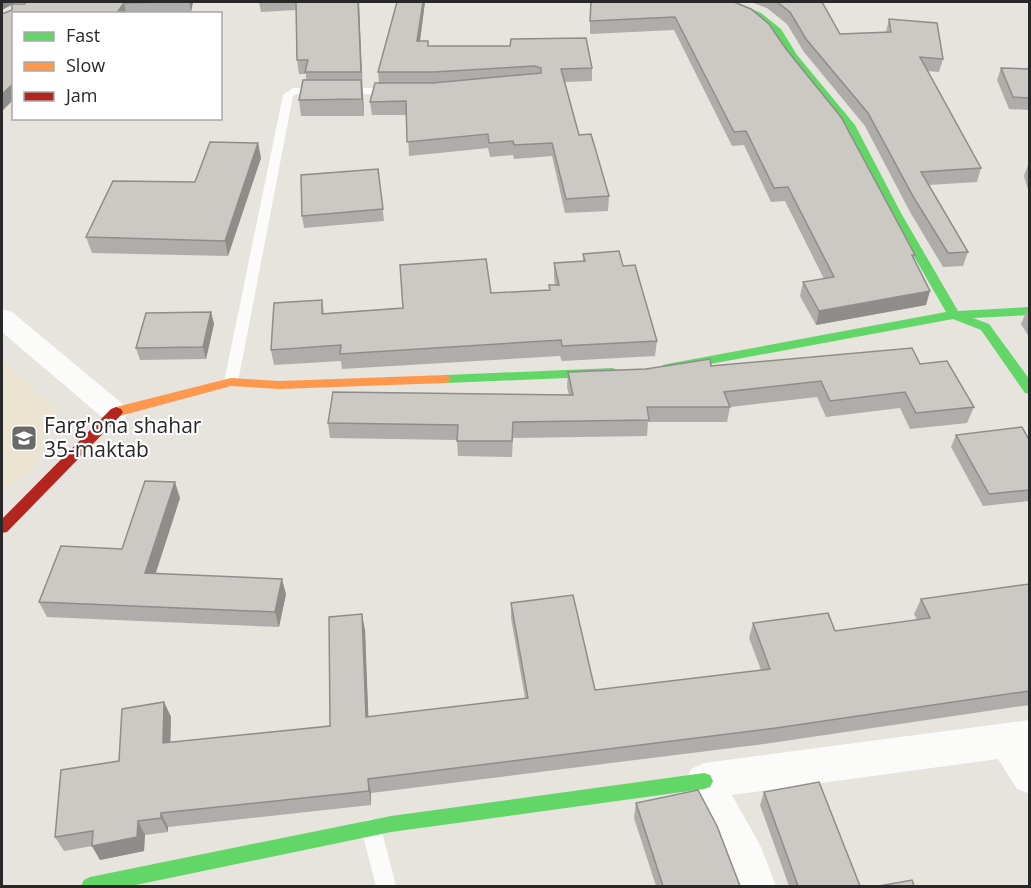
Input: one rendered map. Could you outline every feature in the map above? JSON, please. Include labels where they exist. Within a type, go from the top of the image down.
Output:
[{"type":"street","points":[[730,2],[758,15],[778,31],[793,56],[851,127],[896,213],[954,315],[985,327],[1029,390]]},
{"type":"street","points":[[655,370],[954,315],[1029,310]]},
{"type":"street","points":[[2,318],[114,412]]},
{"type":"street","points":[[2,528],[114,412],[231,382],[280,385],[623,372]]},
{"type":"street","points":[[90,886],[371,828],[1018,739],[1029,777]]},
{"type":"street","points":[[704,781],[747,861],[756,886]]},
{"type":"lane","points":[[231,382],[288,95],[293,91],[411,91]]},
{"type":"lane","points":[[371,828],[386,886]]},
{"type":"shaded area","name":"Farg'ona shahar 35-maktab","points":[[2,360],[57,409],[35,466],[2,491]]},
{"type":"building","points":[[27,2],[163,2],[124,3],[117,12],[12,12],[12,85],[2,94],[2,14],[12,10],[12,4]]},
{"type":"building","points":[[296,2],[358,2],[361,72],[305,72],[308,60],[297,60]]},
{"type":"building","points":[[397,2],[423,2],[417,41],[428,41],[428,46],[510,46],[511,39],[586,38],[592,68],[561,69],[579,135],[591,134],[609,196],[566,199],[552,143],[514,145],[513,141],[489,143],[488,134],[407,142],[406,101],[370,102],[375,83],[433,83],[541,73],[541,68],[535,66],[433,72],[378,72]]},
{"type":"building","points":[[591,2],[734,2],[751,9],[769,24],[786,49],[841,117],[915,255],[912,255],[930,291],[819,311],[803,282],[834,277],[788,187],[774,188],[746,131],[734,132],[675,17],[590,21]]},
{"type":"building","points":[[777,2],[822,2],[840,34],[891,32],[889,19],[937,23],[943,59],[920,57],[981,168],[921,172],[968,252],[948,253],[914,198],[868,113],[806,39],[790,12]]},
{"type":"building","points":[[1001,68],[1029,69],[1029,98],[1013,97]]},
{"type":"building","points":[[303,80],[361,80],[362,99],[299,100]]},
{"type":"building","points":[[210,142],[258,143],[225,241],[86,237],[113,181],[195,182]]},
{"type":"building","points":[[378,169],[383,209],[302,216],[301,175]]},
{"type":"building","points":[[619,251],[623,266],[635,265],[657,341],[562,346],[561,340],[340,354],[341,345],[271,350],[274,303],[322,300],[322,314],[403,308],[400,265],[486,259],[491,293],[550,290],[549,285],[559,285],[554,263],[585,261],[583,254]]},
{"type":"building","points":[[211,312],[203,347],[136,348],[146,313]]},
{"type":"building","points":[[912,348],[920,364],[947,361],[974,407],[916,413],[905,392],[830,401],[821,381],[724,392],[730,407],[647,407],[649,420],[513,422],[512,441],[457,441],[458,425],[328,423],[333,392],[573,395],[568,372],[646,369],[710,359],[711,366]]},
{"type":"building","points":[[1022,427],[1029,440],[1029,490],[989,494],[956,435]]},
{"type":"building","points":[[145,481],[175,482],[145,573],[282,579],[275,612],[39,602],[61,546],[122,549]]},
{"type":"building","points":[[1029,584],[1029,691],[776,728],[368,779],[369,791],[161,813],[161,818],[138,821],[137,837],[92,846],[93,831],[55,837],[61,770],[119,761],[122,709],[164,702],[163,743],[330,726],[329,617],[362,614],[366,717],[528,698],[511,603],[573,595],[595,690],[770,669],[753,623],[828,613],[835,631],[930,618],[921,599]]},
{"type":"building","points":[[819,782],[860,886],[798,886],[764,792]]},
{"type":"building","points":[[698,790],[717,826],[740,886],[663,886],[636,803]]},
{"type":"building","points":[[912,880],[914,886],[879,886]]},
{"type":"traffic: fast","points":[[730,2],[758,15],[778,31],[793,56],[851,127],[895,213],[954,315],[985,327],[1030,390]]},
{"type":"traffic: fast","points":[[667,368],[954,315],[1030,311]]},
{"type":"traffic: fast","points":[[446,379],[613,372]]},
{"type":"traffic: fast","points":[[90,886],[391,824],[704,781]]},
{"type":"traffic: slow","points":[[116,412],[231,382],[280,385],[446,379]]},
{"type":"traffic: jam","points":[[2,528],[116,412]]},
{"type":"place","name":"Farg'ona shahar 35-maktab","points":[[24,438]]}]
